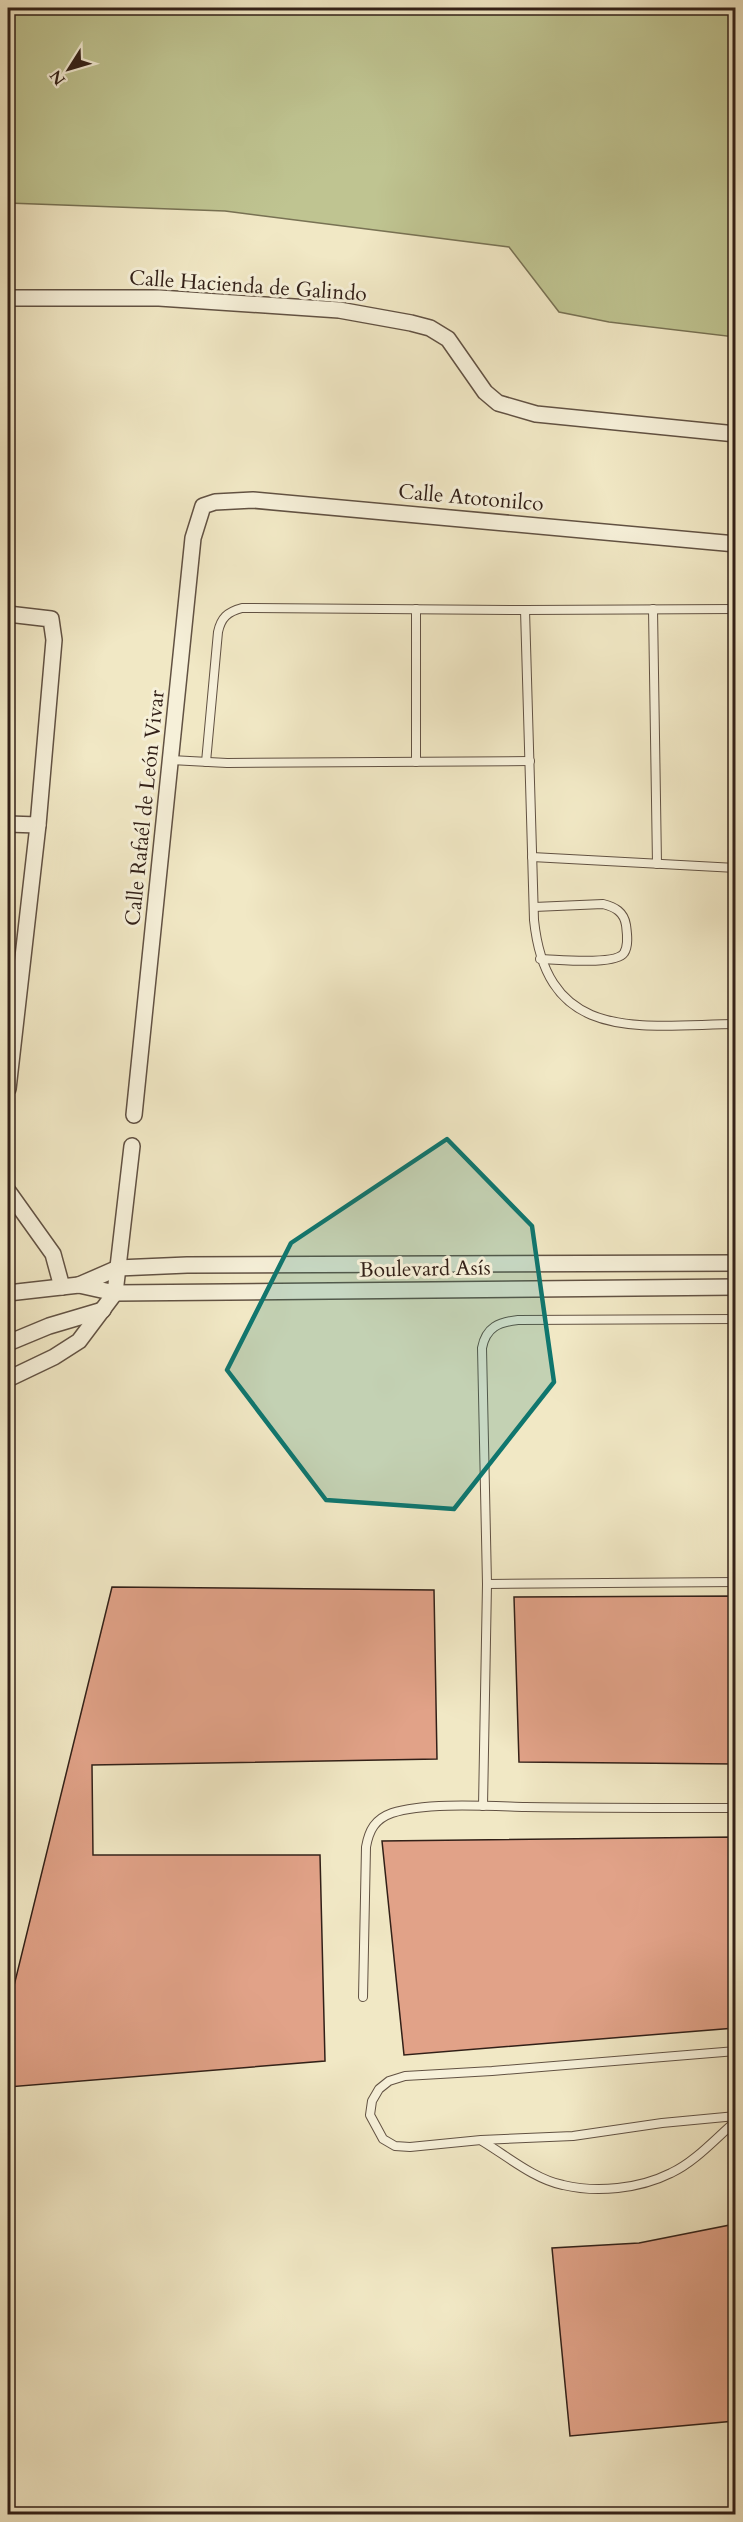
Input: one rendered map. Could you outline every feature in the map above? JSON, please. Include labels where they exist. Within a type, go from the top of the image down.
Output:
[{"type":"street","name":"Calle Hacienda de Galindo","points":[[8,298],[159,298],[368,314],[430,328],[448,339],[485,392],[505,405],[536,414],[735,434]]},
{"type":"street","name":"Calle Atotonilco","points":[[203,506],[215,502],[253,500],[735,544]]},
{"type":"street","name":"Calle Rafaél de León Vivar","points":[[134,1115],[193,538],[203,506]]},
{"type":"street","points":[[8,614],[51,619],[54,628],[38,825],[12,1010],[8,1089]]},
{"type":"street","points":[[8,824],[38,825]]},
{"type":"street","points":[[8,1379],[70,1348],[79,1341],[115,1293],[132,1146]]},
{"type":"street","points":[[8,1191],[53,1254],[62,1287]]},
{"type":"street","name":"Boulevard Asís","points":[[118,1268],[315,1264],[735,1263]]},
{"type":"street","points":[[315,1264],[317,1291]]},
{"type":"street","points":[[472,1264],[474,1289]]},
{"type":"street","points":[[8,1293],[80,1285],[118,1268]]},
{"type":"street","name":"Boulevard Asís","points":[[80,1285],[115,1293],[735,1287]]},
{"type":"street","points":[[8,1343],[49,1326],[104,1310]]},
{"type":"lane","points":[[206,762],[218,633],[225,616],[242,608],[735,609]]},
{"type":"lane","points":[[416,609],[416,762]]},
{"type":"lane","points":[[653,609],[657,864]]},
{"type":"lane","points":[[525,610],[534,908],[536,942],[540,958],[560,993],[576,1009],[597,1018],[649,1025],[735,1024]]},
{"type":"lane","points":[[171,760],[206,762],[530,761]]},
{"type":"lane","points":[[532,857],[735,868]]},
{"type":"lane","points":[[534,908],[603,904],[612,906],[621,912],[626,922],[627,944],[619,957],[586,960],[540,958]]},
{"type":"lane","points":[[483,1806],[487,1584],[482,1348],[484,1336],[490,1329],[508,1321],[518,1320],[735,1319]]},
{"type":"lane","points":[[487,1584],[735,1582]]},
{"type":"lane","points":[[363,1997],[364,1871],[369,1832],[377,1821],[392,1814],[414,1809],[483,1806],[735,1808]]},
{"type":"lane","points":[[735,2051],[535,2068],[405,2076],[384,2085],[372,2101],[370,2115],[383,2139],[395,2146],[573,2136],[662,2123],[735,2116]]},
{"type":"lane","points":[[481,2140],[531,2172],[562,2185],[600,2189],[639,2185],[672,2173],[735,2121]]},
{"type":"highlighted area","points":[[447,1139],[532,1226],[554,1382],[454,1509],[326,1500],[227,1370],[291,1243]]},
{"type":"green space","points":[[8,8],[735,8],[735,337],[609,322],[559,312],[509,247],[225,211],[8,203]]},
{"type":"building","points":[[112,1587],[434,1590],[437,1759],[92,1765],[93,1855],[320,1855],[325,2061],[8,2087],[8,2010]]},
{"type":"building","points":[[735,1596],[735,1764],[519,1762],[514,1597]]},
{"type":"building","points":[[735,1837],[735,2028],[404,2055],[382,1841]]},
{"type":"building","points":[[735,2224],[735,2421],[570,2436],[552,2248],[639,2243]]}]
